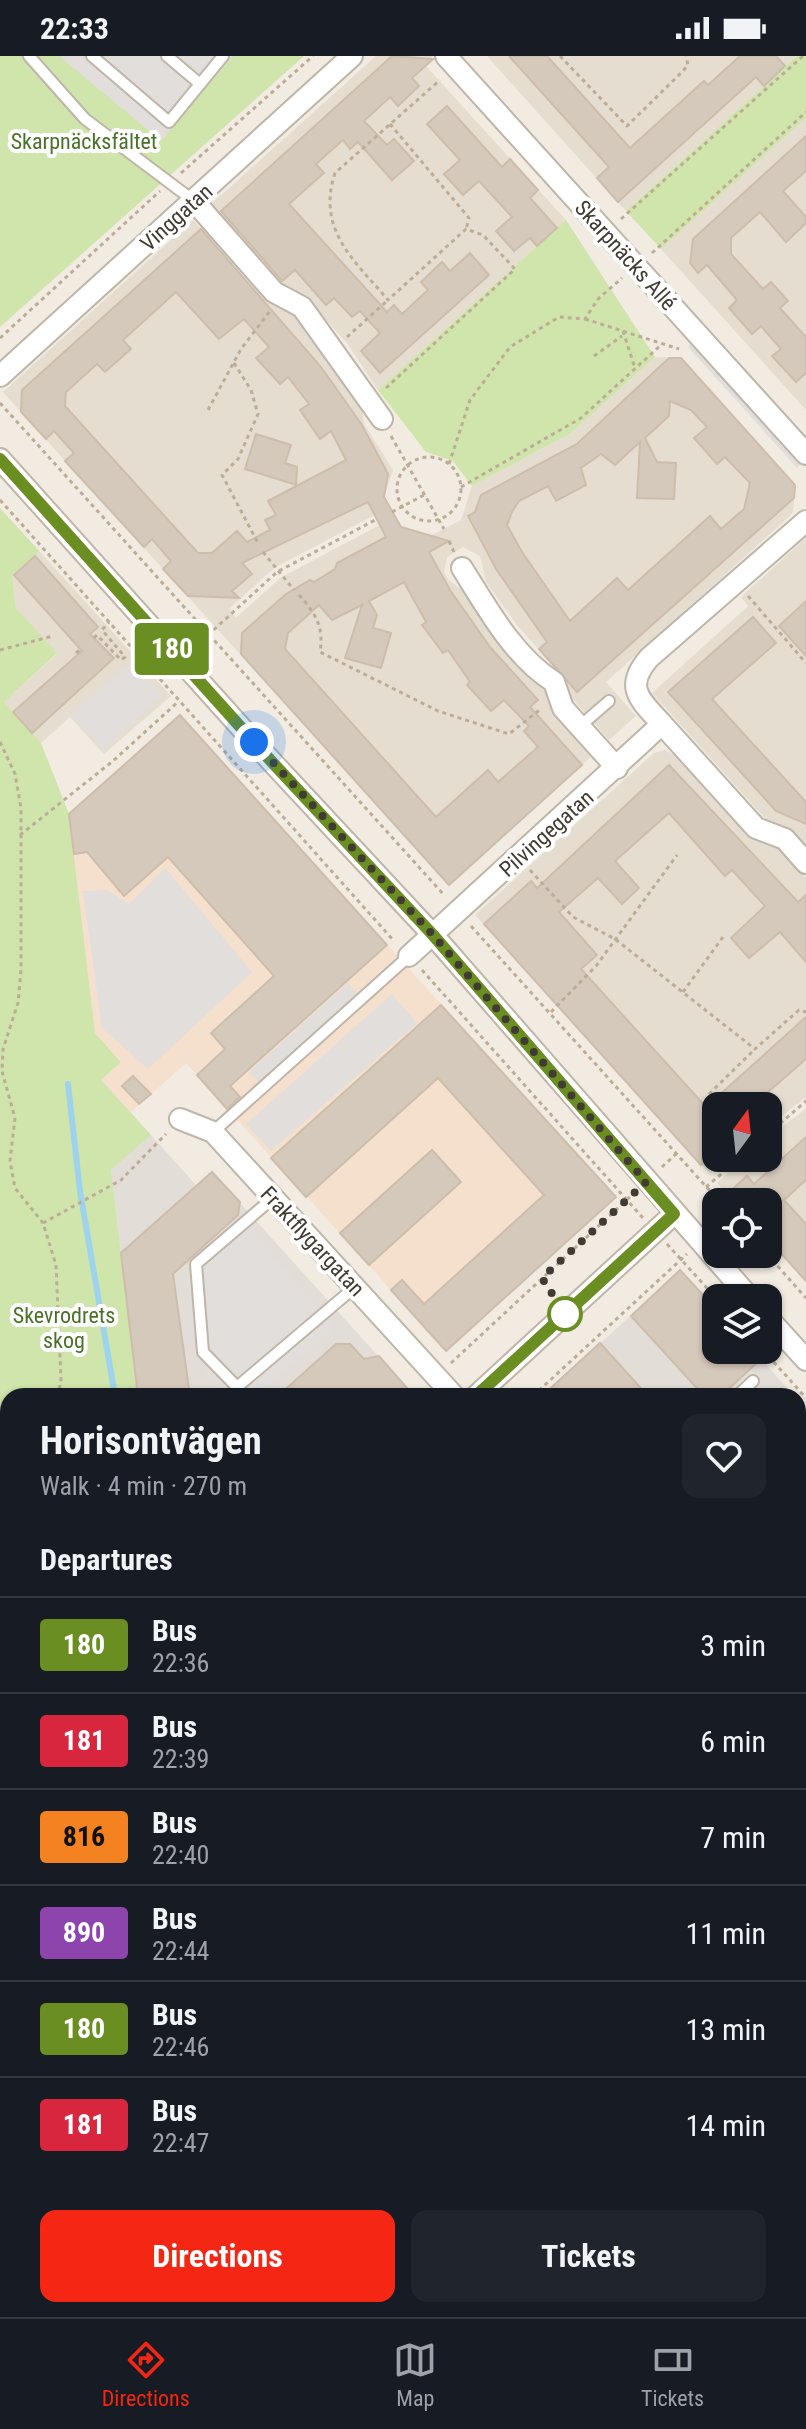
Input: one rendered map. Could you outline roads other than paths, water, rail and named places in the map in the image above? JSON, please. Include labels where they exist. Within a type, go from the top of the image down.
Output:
[{"type":"street","name":"Vinggatan","points":[[0,376],[352,56]]},
{"type":"street","name":"Skarpnäcks Allé","points":[[451,61],[806,454]]},
{"type":"street","points":[[194,201],[274,292],[302,307],[376,410]]},
{"type":"street","points":[[0,459],[433,935],[738,1284]]},
{"type":"street","points":[[806,521],[636,674],[635,687],[643,704],[756,828],[785,839],[806,863]]},
{"type":"street","points":[[462,568],[507,636],[539,673],[554,682],[563,708],[617,768]]},
{"type":"street","name":"Pilvingegatan","points":[[409,956],[662,724]]},
{"type":"street","name":"Fraktflygargatan","points":[[180,1119],[213,1132],[447,1388]]},
{"type":"street","points":[[485,1388],[674,1214]]},
{"type":"street","points":[[782,1333],[806,1360]]},
{"type":"lane","points":[[29,56],[85,119],[194,201]]},
{"type":"lane","points":[[92,56],[169,122],[223,56]]},
{"type":"lane","points":[[167,56],[200,84]]},
{"type":"lane","points":[[579,727],[609,701]]},
{"type":"lane","name":"Pilvingegatan","points":[[213,1132],[409,956]]},
{"type":"lane","points":[[273,1198],[196,1264],[203,1352],[237,1387],[355,1287]]},
{"type":"lane","points":[[746,1388],[753,1381]]},
{"type":"waterway","points":[[68,1084],[80,1191],[114,1388]]},
{"type":"park label","name":"Skarpnäcksfältet","points":[[84,141]]},
{"type":"park label","name":"Skevrodrets skog","points":[[64,1328]]}]
